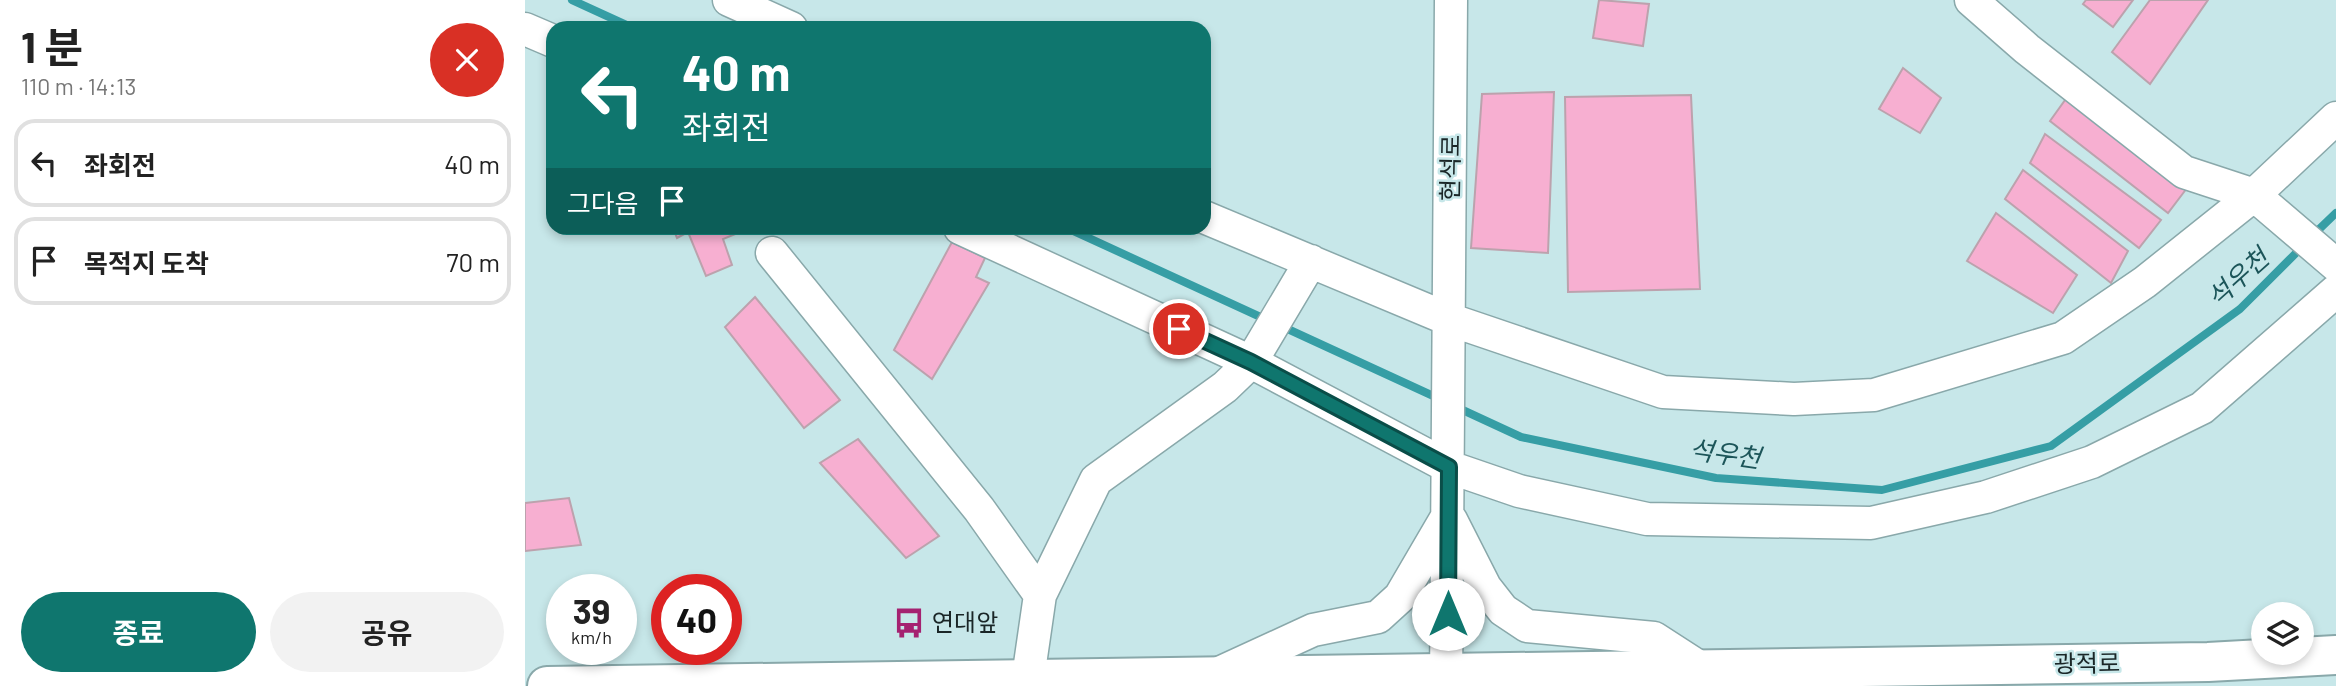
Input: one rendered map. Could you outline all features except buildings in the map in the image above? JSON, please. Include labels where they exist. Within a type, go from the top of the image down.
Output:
[{"type":"main road","name":"광적로","points":[[547,686],[1028,678],[1226,681],[2207,674],[2336,655]]},
{"type":"street","points":[[729,0],[775,21]]},
{"type":"street","points":[[975,235],[1251,362],[1449,467],[1519,491],[1647,519],[1871,523],[1986,497],[2092,462],[2202,408],[2335,272],[2261,200],[2184,172],[2027,49],[1971,0]]},
{"type":"street","name":"현석로","points":[[1449,467],[1448,327],[1453,1]]},
{"type":"street","points":[[525,29],[546,38]]},
{"type":"street","points":[[1211,220],[1311,261],[1448,327],[1663,392],[1794,399],[1874,395],[2063,338],[2261,200],[2336,118]]},
{"type":"street","points":[[772,253],[979,509],[1040,595]]},
{"type":"street","points":[[1028,678],[1040,595],[1096,480],[1224,387],[1251,362],[1311,261]]},
{"type":"street","points":[[1447,680],[1449,467]]},
{"type":"street","points":[[1449,514],[1485,587],[1503,610],[1527,626],[1654,638],[1690,677]]},
{"type":"street","points":[[1226,681],[1313,629],[1378,617],[1400,597],[1449,514]]},
{"type":"waterway","name":"석우천","points":[[572,0],[618,21]]},
{"type":"waterway","name":"석우천","points":[[2311,237],[2336,213]]},
{"type":"waterway","name":"석우천","points":[[1082,235],[1267,320]]},
{"type":"waterway","name":"석우천","points":[[1454,406],[1521,437],[1716,478],[1882,490],[2051,446],[2240,309],[2302,247]]},
{"type":"waterway","name":"석우천","points":[[1279,325],[1442,400]]},
{"type":"place","name":"연대앞","points":[[909,623]]},
{"type":"route","points":[[1179,329],[1251,362],[1449,467],[1448,614]]}]
